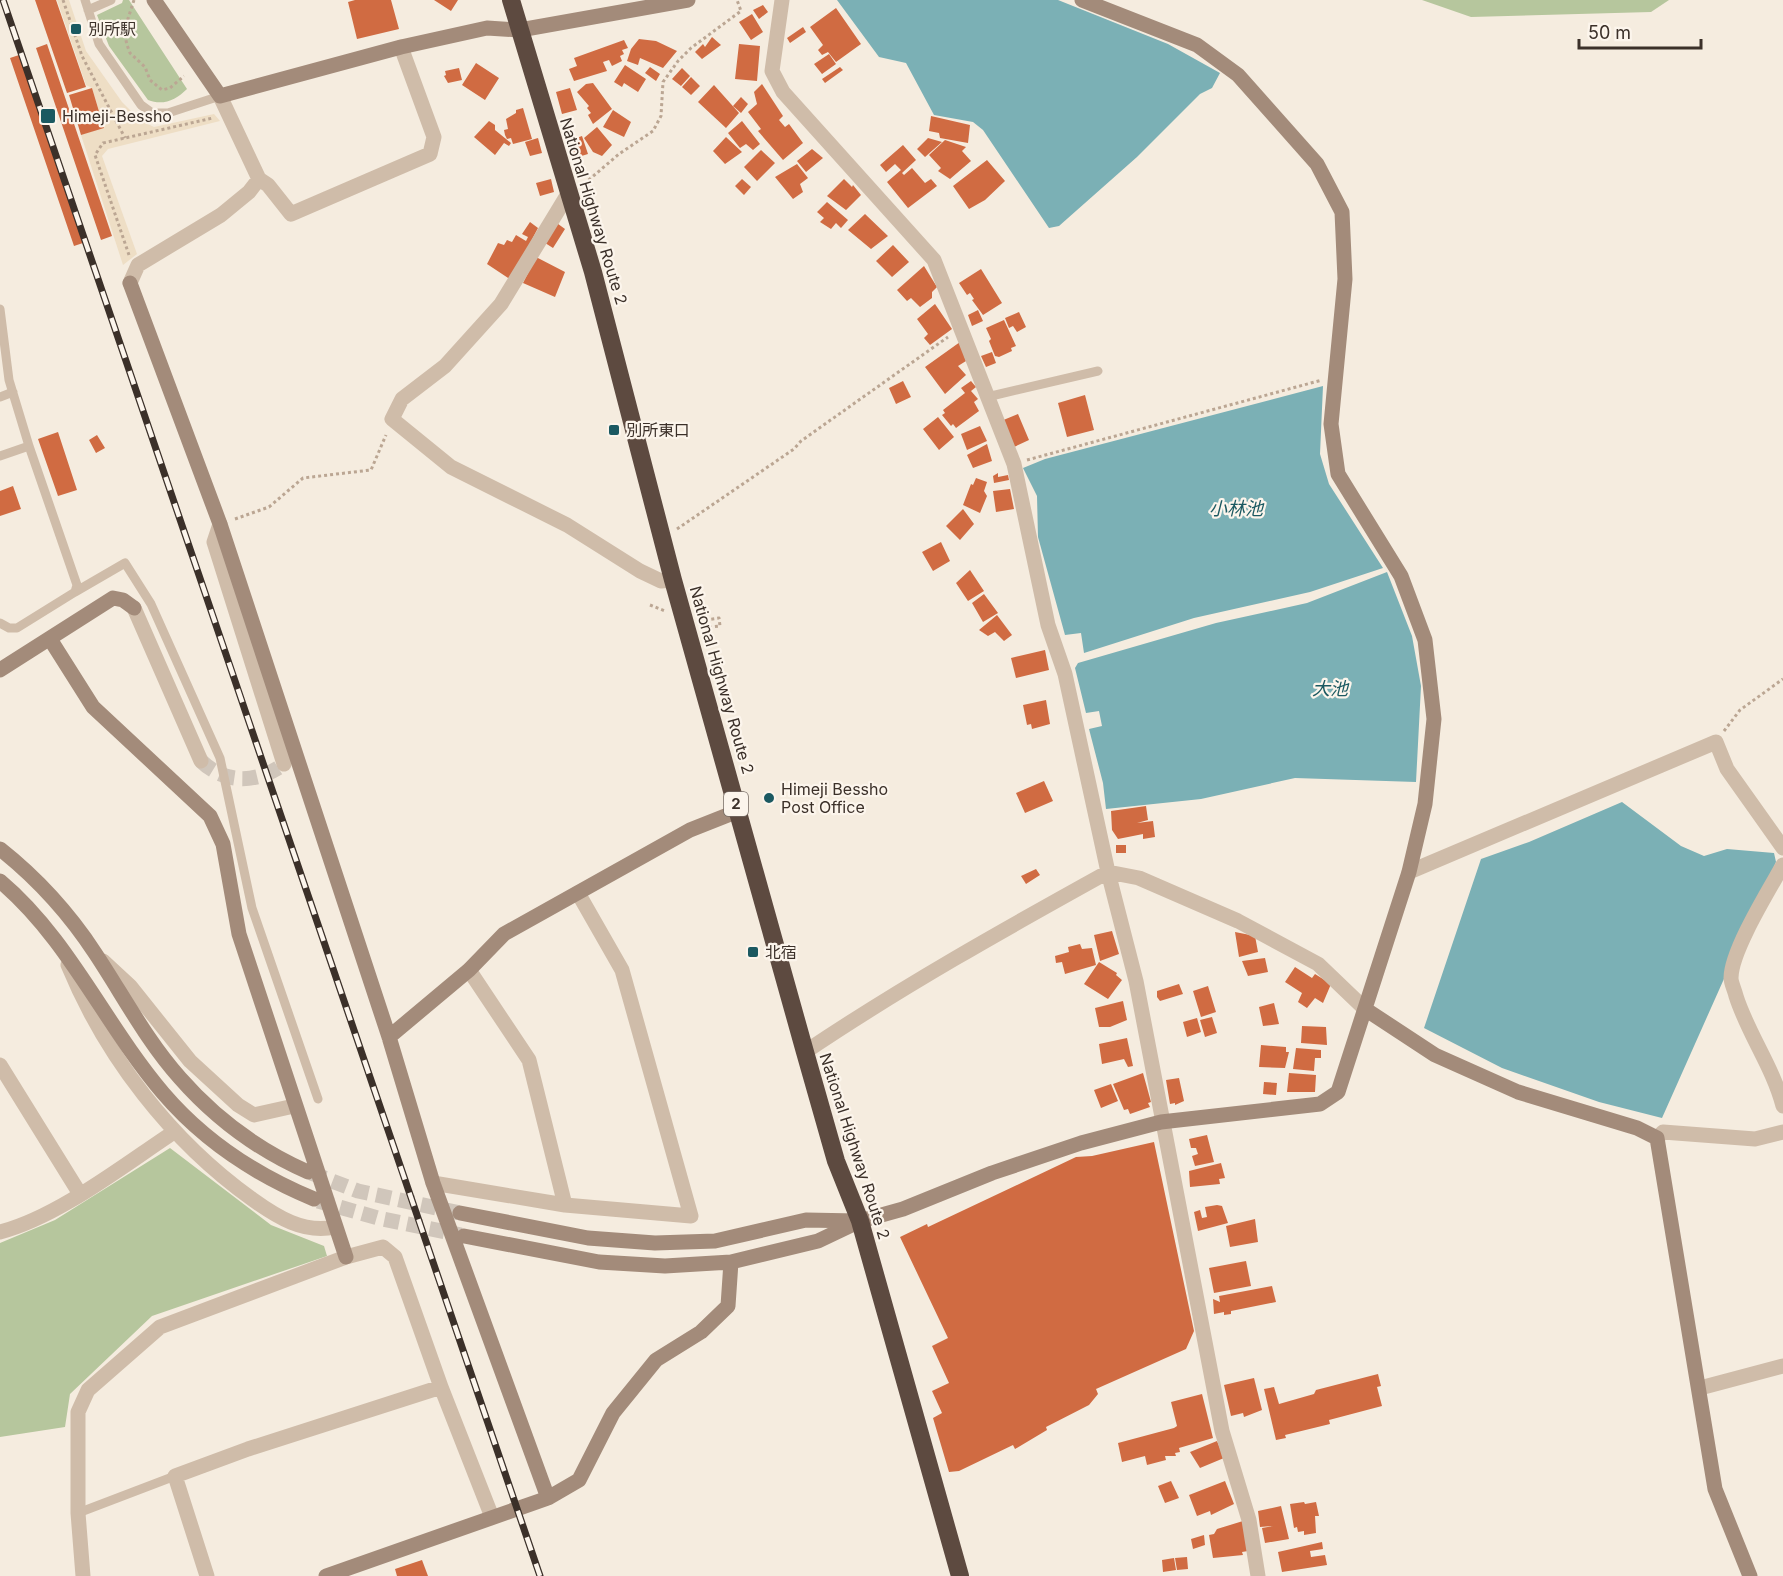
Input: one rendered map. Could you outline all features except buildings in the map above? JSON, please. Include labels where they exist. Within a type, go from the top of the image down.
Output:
[{"type":"highway","name":"National Highway Route 2","points":[[511,0],[593,272],[674,580],[805,1052],[837,1161],[860,1221],[960,1576]]},
{"type":"street","points":[[154,0],[220,96],[259,179],[268,185],[291,214],[430,154],[434,137],[401,47]]},
{"type":"street","points":[[220,96],[401,47],[487,28],[520,30],[688,0]]},
{"type":"street","points":[[782,0],[772,72],[783,92],[934,260],[963,328],[987,398],[1014,464],[1048,625],[1065,674],[1108,872],[1136,981],[1161,1122],[1222,1431],[1249,1520],[1258,1576]]},
{"type":"street","points":[[464,1236],[599,1262],[665,1266],[731,1262],[818,1241],[860,1221],[903,1209],[1014,1165],[1081,1143],[1161,1122],[1320,1104],[1338,1092],[1409,872],[1425,804],[1434,719],[1425,640],[1401,576],[1338,474],[1332,424],[1345,279],[1342,212],[1317,164],[1238,75],[1197,45],[1082,0]]},
{"type":"street","points":[[259,179],[249,192],[221,215],[138,265],[130,283],[220,524],[389,1037],[433,1183],[548,1498]]},
{"type":"street","points":[[568,194],[501,304],[445,366],[402,399],[392,419],[451,467],[567,525],[640,571],[661,581],[674,580]]},
{"type":"street","points":[[220,524],[214,542],[284,764]]},
{"type":"street","points":[[0,670],[113,598],[123,600],[134,608],[201,761]]},
{"type":"street","points":[[50,639],[93,707],[210,816],[218,828],[239,934],[294,1106],[346,1257]]},
{"type":"street","points":[[1409,872],[1716,742],[1727,769],[1783,849]]},
{"type":"street","points":[[389,1037],[469,970],[504,933],[690,830],[738,811]]},
{"type":"street","points":[[0,849],[43,885],[61,906],[96,954],[155,1046],[197,1097],[255,1144],[308,1172]]},
{"type":"street","points":[[1783,865],[1747,934],[1731,978],[1741,1010],[1779,1089],[1783,1106]]},
{"type":"street","points":[[805,1052],[871,1007],[1108,872],[1139,878],[1238,921],[1318,964],[1365,1009],[1435,1055],[1508,1088],[1637,1128],[1657,1138]]},
{"type":"street","points":[[0,881],[34,912],[145,1069],[180,1111],[202,1132],[244,1164],[314,1199]]},
{"type":"street","points":[[433,1183],[565,1205],[691,1216],[622,970],[578,893]]},
{"type":"street","points":[[62,949],[91,1013],[124,1066],[192,1152],[266,1209],[300,1226],[319,1230],[335,1227]]},
{"type":"street","points":[[96,954],[130,986],[182,1052],[238,1105],[254,1115],[264,1115],[294,1106]]},
{"type":"street","points":[[469,970],[529,1060],[565,1205]]},
{"type":"street","points":[[0,1065],[80,1194]]},
{"type":"street","points":[[0,1232],[41,1215],[80,1194],[174,1132]]},
{"type":"street","points":[[1657,1138],[1663,1132],[1755,1139],[1783,1132]]},
{"type":"street","points":[[1657,1138],[1715,1489],[1750,1576]]},
{"type":"street","points":[[460,1213],[588,1238],[655,1243],[715,1241],[806,1220],[860,1221]]},
{"type":"street","points":[[83,1576],[78,1513],[78,1412],[88,1390],[160,1327],[346,1257],[383,1247],[395,1257],[441,1387],[492,1517]]},
{"type":"street","points":[[326,1576],[548,1498],[579,1480],[613,1413],[656,1360],[701,1332],[728,1306],[731,1262]]},
{"type":"street","points":[[1700,1388],[1783,1366]]},
{"type":"street","points":[[207,1576],[175,1476],[248,1449],[441,1387]]},
{"type":"lane","points":[[111,0],[87,5],[99,44],[141,105],[152,113],[168,112],[220,96]]},
{"type":"lane","points":[[0,309],[13,392],[29,446],[77,585],[75,592]]},
{"type":"lane","points":[[987,398],[1098,371]]},
{"type":"lane","points":[[0,397],[13,392]]},
{"type":"lane","points":[[0,456],[29,446]]},
{"type":"lane","points":[[0,623],[9,628],[17,628],[125,563],[151,604],[220,758],[252,908],[318,1099]]},
{"type":"lane","points":[[78,1513],[175,1476]]},
{"type":"path","points":[[63,0],[82,56],[125,138]]},
{"type":"path","points":[[134,0],[124,31],[130,53],[145,67],[150,81],[162,90],[170,88],[184,76]]},
{"type":"path","points":[[568,194],[594,178],[619,153],[653,131],[660,116],[663,82],[692,48],[741,11],[737,0]]},
{"type":"path","points":[[101,119],[114,116]]},
{"type":"path","points":[[138,265],[130,258],[95,155],[103,143],[213,118]]},
{"type":"path","points":[[663,539],[794,449],[801,441],[931,346],[963,328]]},
{"type":"path","points":[[1014,464],[1336,376]]},
{"type":"path","points":[[220,524],[269,507],[303,478],[371,470],[392,419]]},
{"type":"path","points":[[1716,742],[1740,710],[1783,679]]},
{"type":"green space","points":[[123,0],[129,0],[187,89],[174,99],[164,102],[148,100],[109,46],[97,15],[122,3]]},
{"type":"green space","points":[[1422,0],[1669,0],[1651,12],[1471,17]]},
{"type":"green space","points":[[170,1148],[271,1225],[324,1246],[327,1256],[152,1316],[70,1394],[65,1427],[0,1437],[0,1243],[55,1220]]},
{"type":"shaded area","points":[[57,0],[69,0],[86,51],[122,102],[140,120],[154,127],[214,114],[220,121],[108,149],[102,156],[137,254],[123,265],[81,135],[104,127],[92,88],[86,85]]},
{"type":"water","points":[[837,0],[1058,0],[1168,44],[1220,73],[1212,88],[1200,94],[1137,157],[1059,226],[1049,228],[983,130],[973,122],[934,115],[906,63],[879,57]]},
{"type":"water","name":"小林池","points":[[1323,386],[1320,454],[1329,484],[1383,568],[1310,592],[1194,618],[1084,653],[1081,633],[1065,635],[1038,537],[1037,496],[1023,468],[1045,459]]},
{"type":"water","name":"大池","points":[[1387,572],[1412,636],[1421,686],[1416,782],[1295,778],[1201,799],[1106,809],[1103,783],[1089,729],[1102,726],[1099,711],[1086,713],[1075,668],[1078,663],[1216,623],[1307,603]]},
{"type":"water","points":[[1622,802],[1681,846],[1704,856],[1727,849],[1774,853],[1776,862],[1662,1118],[1599,1102],[1502,1068],[1424,1028],[1481,859],[1529,842]]},
{"type":"tunnel","points":[[201,761],[220,774],[241,779],[263,775],[284,764]]},
{"type":"tunnel","points":[[311,1173],[358,1191],[460,1213]]},
{"type":"tunnel","points":[[318,1201],[378,1218],[461,1235]]},
{"type":"railway","points":[[3,0],[540,1576]]},
{"type":"place","name":"別所駅","points":[[76,29]]},
{"type":"place","name":"Himeji-Bessho","points":[[48,116]]},
{"type":"place","name":"別所東口","points":[[614,430]]},
{"type":"place","name":"Himeji Bessho Post Office","points":[[769,798]]},
{"type":"place","name":"北宿","points":[[753,952]]}]
